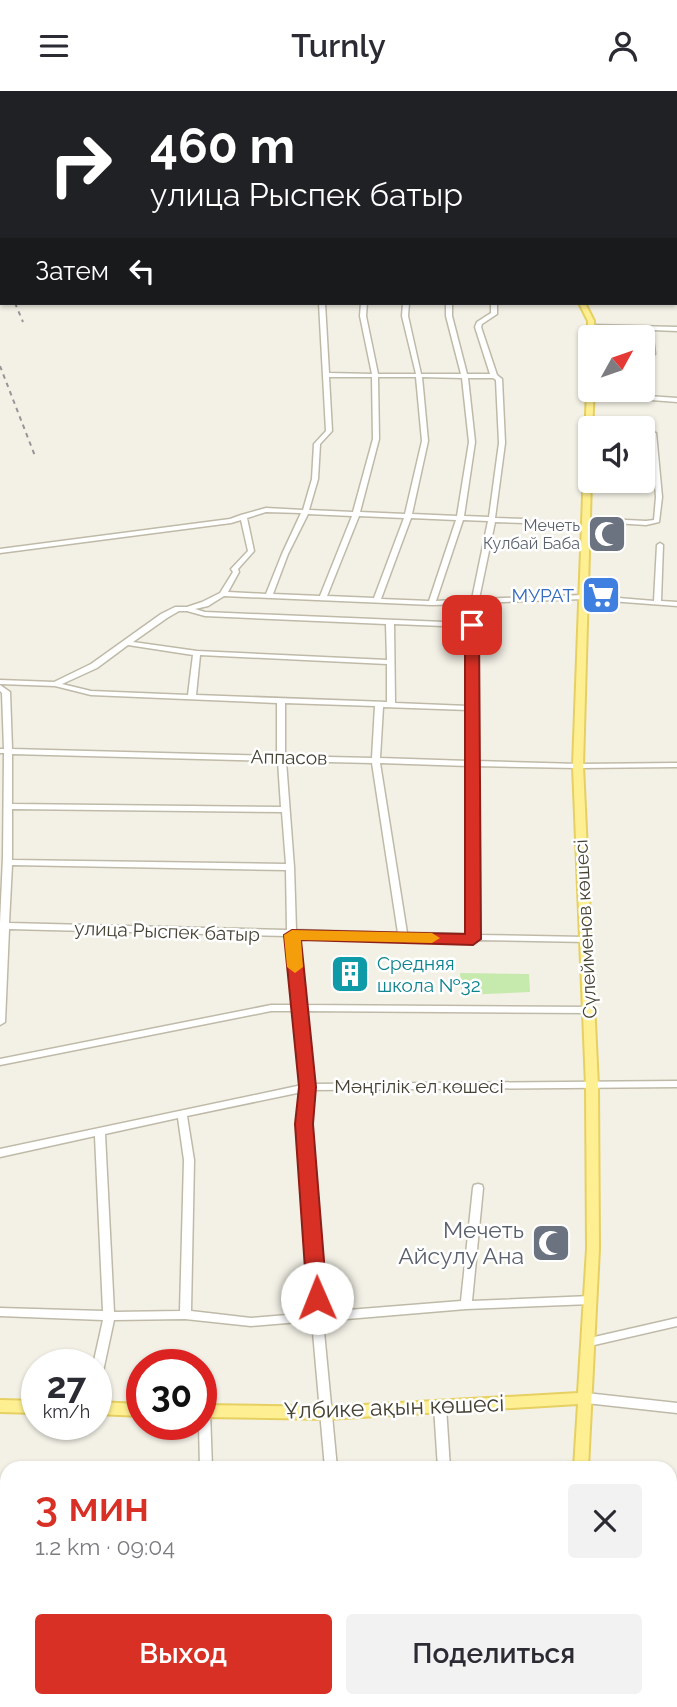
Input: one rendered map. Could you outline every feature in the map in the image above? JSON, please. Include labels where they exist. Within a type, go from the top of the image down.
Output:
[{"type":"main road","points":[[583,305],[589,314],[591,325]]},
{"type":"main road","name":"Сүлейменов көшесі","points":[[582,1461],[593,1249],[592,1086],[578,767],[589,403]]},
{"type":"main road","name":"Ұлбике ақын көшесі","points":[[217,1411],[327,1413],[586,1398]]},
{"type":"main road","points":[[0,1406],[21,1407]]},
{"type":"street","points":[[269,596],[305,513],[315,479],[317,444],[329,431],[328,375],[322,305]]},
{"type":"street","points":[[322,599],[356,515],[376,439],[376,375],[363,316],[364,305]]},
{"type":"street","points":[[377,601],[408,516],[425,441],[419,376],[405,316],[406,305]]},
{"type":"street","points":[[432,603],[460,518],[472,442],[465,377],[449,316],[449,305]]},
{"type":"street","points":[[494,376],[478,327],[479,323],[494,314],[495,305]]},
{"type":"street","points":[[655,328],[677,329]]},
{"type":"street","points":[[328,375],[494,376],[499,379],[502,443],[492,519],[474,602],[472,625],[473,939]]},
{"type":"street","points":[[655,398],[677,400]]},
{"type":"street","points":[[586,520],[646,523],[657,521],[659,498],[655,455]]},
{"type":"street","points":[[0,551],[231,521],[266,510],[526,521]]},
{"type":"street","points":[[223,594],[236,572],[234,569],[251,551],[243,516]]},
{"type":"street","points":[[657,603],[660,545]]},
{"type":"street","points":[[187,610],[223,594],[432,603],[583,597],[677,604]]},
{"type":"street","points":[[55,684],[94,666],[178,609],[205,614],[472,625]]},
{"type":"street","points":[[390,622],[391,705]]},
{"type":"street","points":[[126,643],[197,653],[389,662]]},
{"type":"street","points":[[192,697],[197,653]]},
{"type":"street","points":[[0,682],[55,684],[90,693],[473,708]]},
{"type":"street","points":[[0,1022],[7,862],[3,690],[22,684]]},
{"type":"street","points":[[281,701],[292,935],[307,1087],[304,1124],[317,1278],[317,1318],[330,1461]]},
{"type":"street","points":[[379,705],[376,760],[403,938]]},
{"type":"street","name":"Аппасов","points":[[5,751],[578,767]]},
{"type":"street","points":[[578,767],[677,765]]},
{"type":"street","points":[[7,806],[285,810]]},
{"type":"street","points":[[7,862],[290,867]]},
{"type":"street","name":"улица Рыспек батыр","points":[[4,926],[403,938],[585,940]]},
{"type":"street","points":[[0,1062],[271,1008],[589,1010]]},
{"type":"street","name":"Мәңгілік ел көшесі","points":[[0,1153],[307,1087],[677,1084]]},
{"type":"street","points":[[182,1114],[189,1160],[185,1315]]},
{"type":"street","points":[[100,1132],[109,1316],[102,1349]]},
{"type":"street","points":[[466,1305],[478,1188]]},
{"type":"street","points":[[0,1312],[109,1316],[185,1315],[251,1322],[466,1305],[591,1300]]},
{"type":"street","points":[[590,1342],[677,1322]]},
{"type":"street","points":[[586,1398],[677,1408]]},
{"type":"street","points":[[440,1406],[444,1461]]},
{"type":"street","points":[[205,1440],[206,1461]]},
{"type":"green space","points":[[460,973],[529,974],[530,992],[462,995]]},
{"type":"railway","points":[[16,305],[23,322]]},
{"type":"railway","points":[[0,366],[35,456]]},
{"type":"slow traffic","points":[[295,967],[292,935],[432,938]]},
{"type":"place","name":"Мечеть Кулбай Баба","points":[[607,534]]},
{"type":"place","name":"МУРАТ","points":[[601,595]]},
{"type":"place","name":"Средняя школа №32","points":[[350,974]]},
{"type":"place","name":"Мечеть Айсулу Ана","points":[[551,1243]]},
{"type":"route","points":[[317,1298],[304,1124],[307,1087],[292,935],[473,939],[472,625]]}]
